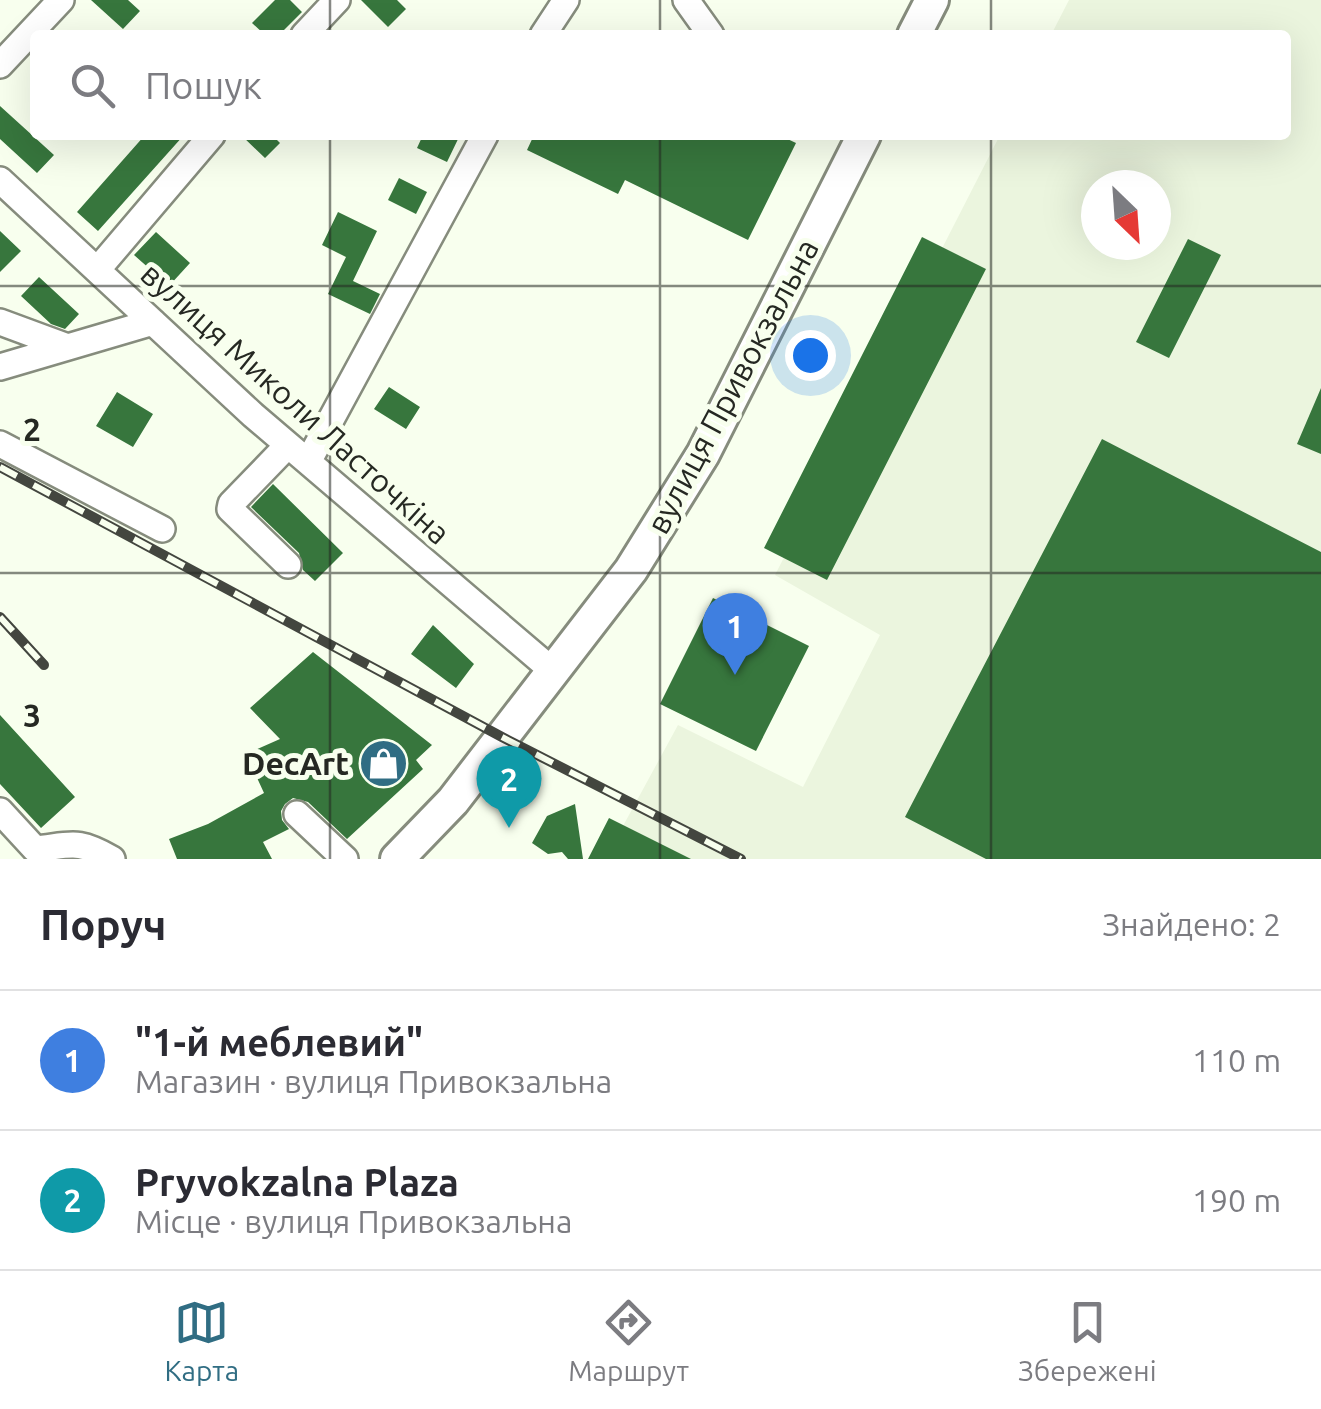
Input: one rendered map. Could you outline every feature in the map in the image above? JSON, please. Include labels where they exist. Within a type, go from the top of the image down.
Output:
[{"type":"main road","points":[[917,30],[932,0]]},
{"type":"main road","name":"вулиця Привокзальна","points":[[397,859],[453,801],[631,570],[704,454],[861,140]]},
{"type":"street","points":[[33,30],[61,0]]},
{"type":"street","points":[[309,30],[338,0]]},
{"type":"street","points":[[546,30],[566,0]]},
{"type":"street","points":[[686,0],[707,30]]},
{"type":"street","points":[[0,65],[30,33]]},
{"type":"street","points":[[98,269],[208,140]]},
{"type":"street","points":[[308,462],[481,140]]},
{"type":"street","name":"вулиця Миколи Ласточкіна","points":[[0,180],[288,445],[552,671]]},
{"type":"street","points":[[0,322],[66,346]]},
{"type":"street","points":[[0,367],[153,322]]},
{"type":"street","points":[[0,444],[162,529]]},
{"type":"street","points":[[288,445],[230,509],[288,565]]},
{"type":"street","points":[[0,811],[35,849],[86,844],[112,859]]},
{"type":"street","points":[[297,814],[344,859]]},
{"type":"shaded area","points":[[1069,0],[1321,0],[1321,859],[605,859],[678,725],[803,787],[880,635],[775,575],[997,140],[1291,140],[1291,30],[1054,30]]},
{"type":"building","points":[[91,0],[128,0],[140,11],[123,29]]},
{"type":"building","points":[[275,0],[290,0],[302,12],[284,30],[260,30],[252,23]]},
{"type":"building","points":[[361,0],[397,0],[406,9],[388,27]]},
{"type":"building","points":[[0,106],[30,133],[30,140],[37,140],[54,155],[37,173],[0,139]]},
{"type":"building","points":[[141,140],[180,140],[98,231],[77,212]]},
{"type":"building","points":[[246,140],[277,140],[280,143],[265,158]]},
{"type":"building","points":[[421,140],[458,140],[447,162],[417,148]]},
{"type":"building","points":[[532,140],[796,143],[748,240],[625,180],[618,194],[527,150]]},
{"type":"building","points":[[399,178],[427,192],[416,214],[388,200]]},
{"type":"building","points":[[338,212],[377,231],[353,281],[380,294],[370,314],[328,294],[346,257],[322,245]]},
{"type":"building","points":[[0,231],[21,251],[0,272]]},
{"type":"building","points":[[156,232],[190,263],[169,286],[134,255]]},
{"type":"building","points":[[922,237],[986,269],[827,580],[764,548]]},
{"type":"building","points":[[1188,239],[1221,255],[1169,358],[1136,342]]},
{"type":"building","points":[[39,277],[79,314],[65,329],[51,324],[21,296]]},
{"type":"building","points":[[389,387],[420,407],[406,429],[374,409]]},
{"type":"building","points":[[1321,388],[1321,454],[1297,444]]},
{"type":"building","points":[[117,392],[153,414],[133,447],[96,426]]},
{"type":"building","points":[[1102,439],[1321,552],[1321,859],[986,859],[905,817]]},
{"type":"building","points":[[273,484],[343,553],[315,581],[303,570],[299,553],[251,507]]},
{"type":"building","points":[[713,598],[809,646],[756,751],[660,704]]},
{"type":"building","points":[[433,625],[474,664],[456,688],[411,654]]},
{"type":"building","points":[[313,652],[432,745],[416,760],[423,769],[347,839],[308,802],[293,798],[281,811],[289,829],[263,842],[272,859],[177,859],[169,839],[208,824],[264,793],[246,754],[280,739],[250,708]]},
{"type":"building","points":[[0,715],[75,797],[41,828],[0,784]]},
{"type":"building","points":[[575,804],[583,859],[568,859],[562,852],[548,854],[532,843],[547,816]]},
{"type":"building","points":[[609,818],[691,859],[588,859]]},
{"type":"railway","points":[[0,467],[502,737],[741,859]]},
{"type":"railway","points":[[0,617],[44,665]]},
{"type":"place","name":"\"1-й меблевий\"","points":[[735,675]]},
{"type":"place","name":"DecArt","points":[[384,763]]},
{"type":"place","name":"Pryvokzalna Plaza","points":[[509,828]]}]
